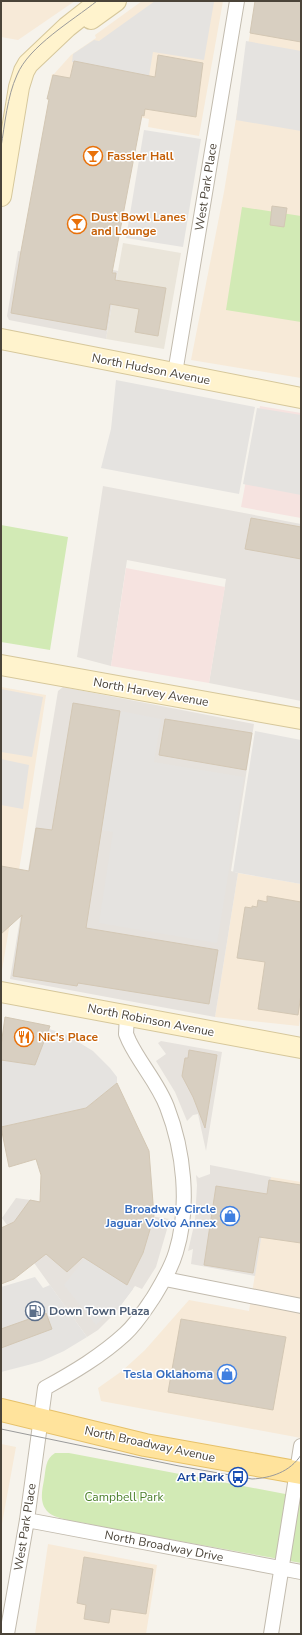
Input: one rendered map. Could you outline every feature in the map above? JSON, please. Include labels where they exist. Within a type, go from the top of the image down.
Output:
[{"type":"main road","name":"North Broadway Avenue","points":[[1,1410],[145,1445],[299,1473]]},
{"type":"street","points":[[1,196],[21,78],[28,64],[67,27],[100,1]]},
{"type":"street","points":[[44,48],[73,32],[116,1]]},
{"type":"street","name":"West Park Place","points":[[176,373],[237,1]]},
{"type":"street","name":"North Hudson Avenue","points":[[1,339],[301,398]]},
{"type":"street","name":"North Harvey Avenue","points":[[1,665],[301,719]]},
{"type":"street","name":"North Robinson Avenue","points":[[1,992],[301,1048]]},
{"type":"street","points":[[127,1016],[126,1034],[133,1051],[160,1092],[167,1106],[182,1167],[183,1211],[180,1234],[176,1252],[165,1279],[301,1306]]},
{"type":"street","name":"West Park Place","points":[[7,1634],[27,1520],[45,1388],[92,1361],[125,1334],[140,1318],[165,1279]]},
{"type":"street","points":[[271,1634],[281,1568],[299,1473],[301,1446]]},
{"type":"street","name":"North Broadway Drive","points":[[27,1520],[301,1572]]},
{"type":"shaded area","points":[[1,1],[75,1],[18,40],[1,37]]},
{"type":"shaded area","points":[[142,1],[223,1],[199,136],[148,127],[149,119],[47,99],[52,74],[54,74],[71,55],[96,38],[95,35]]},
{"type":"shaded area","points":[[155,1],[214,2],[204,60],[153,52],[149,76],[72,62],[73,54],[94,40],[99,41]]},
{"type":"shaded area","points":[[301,1],[301,378],[191,360],[224,192],[250,33]]},
{"type":"shaded area","points":[[246,41],[301,51],[301,131],[236,120]]},
{"type":"shaded area","points":[[144,130],[201,139],[183,247],[126,238]]},
{"type":"shaded area","points":[[123,243],[181,253],[164,349],[106,339]]},
{"type":"shaded area","points":[[18,251],[118,271],[106,339],[9,320],[7,316]]},
{"type":"shaded area","points":[[116,380],[255,407],[239,494],[101,468],[111,429]]},
{"type":"shaded area","points":[[260,406],[301,413],[301,518],[241,507]]},
{"type":"shaded area","points":[[257,408],[301,415],[301,495],[243,484]]},
{"type":"shaded area","points":[[103,486],[301,524],[301,701],[209,683],[226,579],[127,560],[111,666],[77,657]]},
{"type":"shaded area","points":[[126,568],[225,587],[209,683],[111,666]]},
{"type":"shaded area","points":[[1,687],[46,695],[2,970]]},
{"type":"shaded area","points":[[63,687],[254,724],[231,871],[238,873],[215,1017],[10,979],[58,691]]},
{"type":"shaded area","points":[[1,689],[43,697],[32,757],[1,752]]},
{"type":"shaded area","points":[[121,711],[161,719],[154,762],[244,777],[217,943],[99,923],[113,832],[101,830]]},
{"type":"shaded area","points":[[255,731],[301,740],[301,884],[233,872]]},
{"type":"shaded area","points":[[1,759],[29,765],[23,809],[1,805]]},
{"type":"shaded area","points":[[238,873],[301,884],[301,1013],[299,1026],[215,1017]]},
{"type":"shaded area","points":[[49,1029],[65,1034],[93,1051],[117,1077],[117,1083],[86,1108],[1,1127],[1,1060],[35,1065]]},
{"type":"shaded area","points":[[161,1041],[222,1052],[206,1151],[198,1114],[193,1115],[187,1121],[175,1092],[156,1061],[166,1054],[158,1043]]},
{"type":"shaded area","name":"Broadway Circle Jaguar Volvo Annex","points":[[210,1165],[271,1177],[255,1276],[191,1264],[193,1249],[188,1251],[195,1221],[197,1185],[196,1175],[199,1178],[210,1174]]},
{"type":"shaded area","points":[[271,1177],[301,1182],[301,1438],[101,1401],[98,1388],[122,1371],[145,1350],[189,1300],[249,1311]]},
{"type":"shaded area","points":[[16,1198],[170,1219],[156,1267],[142,1289],[135,1286],[115,1313],[98,1330],[87,1337],[2,1218]]},
{"type":"shaded area","points":[[85,1258],[133,1289],[112,1316],[109,1313],[96,1325],[64,1285]]},
{"type":"shaded area","name":"Down Town Plaza","points":[[35,1277],[43,1288],[50,1285],[87,1337],[64,1351],[42,1361],[1,1372],[1,1287]]},
{"type":"shaded area","points":[[1,1444],[16,1447],[1,1529]]},
{"type":"shaded area","points":[[48,1544],[157,1565],[146,1634],[35,1634]]},
{"type":"green space","points":[[242,207],[301,216],[301,322],[226,310]]},
{"type":"green space","points":[[1,525],[68,537],[50,650],[1,642]]},
{"type":"green space","name":"Campbell Park","points":[[55,1453],[69,1453],[301,1497],[301,1563],[146,1535],[52,1515],[43,1505],[42,1493],[46,1465],[49,1458]]},
{"type":"building","points":[[255,1],[301,1],[301,42],[250,33]]},
{"type":"building","points":[[158,55],[203,63],[196,117],[145,109],[144,116],[142,115],[112,273],[116,273],[115,280],[166,288],[158,336],[135,332],[139,309],[110,304],[106,330],[11,313],[49,99],[47,99],[53,75],[70,78],[74,61],[155,77]]},
{"type":"building","points":[[272,206],[287,208],[284,227],[270,225]]},
{"type":"building","points":[[251,518],[301,527],[301,559],[245,549]]},
{"type":"building","points":[[73,703],[120,711],[86,928],[218,950],[209,1004],[78,983],[77,986],[13,976],[22,915],[1,934],[1,866],[29,871],[36,828],[52,830]]},
{"type":"building","points":[[165,719],[252,733],[246,770],[159,755]]},
{"type":"building","points":[[267,896],[301,902],[301,994],[298,1015],[258,1009],[265,962],[237,958],[245,907],[257,907],[258,900],[267,902]]},
{"type":"building","name":"Nic's Place","points":[[5,1017],[50,1026],[35,1065],[1,1060],[1,1046]]},
{"type":"building","points":[[189,1050],[217,1055],[205,1128],[193,1097],[182,1076],[185,1058],[188,1058]]},
{"type":"building","points":[[117,1083],[149,1151],[154,1216],[143,1253],[127,1285],[83,1257],[67,1272],[46,1254],[14,1279],[1,1284],[1,1228],[14,1222],[30,1200],[40,1202],[41,1175],[36,1159],[9,1167],[1,1127],[86,1108]]},
{"type":"building","name":"Broadway Circle Jaguar Volvo Annex","points":[[269,1180],[301,1185],[301,1243],[259,1237],[253,1273],[204,1265],[216,1186],[267,1194]]},
{"type":"building","points":[[46,1313],[52,1329],[1,1348],[1,1329]]},
{"type":"building","points":[[181,1319],[286,1337],[273,1410],[168,1392]]},
{"type":"building","points":[[84,1557],[153,1569],[146,1614],[111,1609],[109,1623],[84,1619],[86,1605],[77,1603]]},
{"type":"tram line","points":[[1,147],[11,92],[23,64],[41,44],[97,1]]},
{"type":"tram line","points":[[1,1429],[179,1466],[252,1479],[280,1473],[297,1461],[301,1455]]},
{"type":"place","name":"Fassler Hall","points":[[93,156]]},
{"type":"place","name":"Dust Bowl Lanes and Lounge","points":[[77,224]]},
{"type":"place","name":"Nic's Place","points":[[24,1037]]},
{"type":"place","name":"Broadway Circle Jaguar Volvo Annex","points":[[230,1216]]},
{"type":"place","name":"Down Town Plaza","points":[[35,1311]]},
{"type":"place","name":"Tesla Oklahoma","points":[[227,1374]]},
{"type":"place","name":"Art Park","points":[[238,1477]]}]
